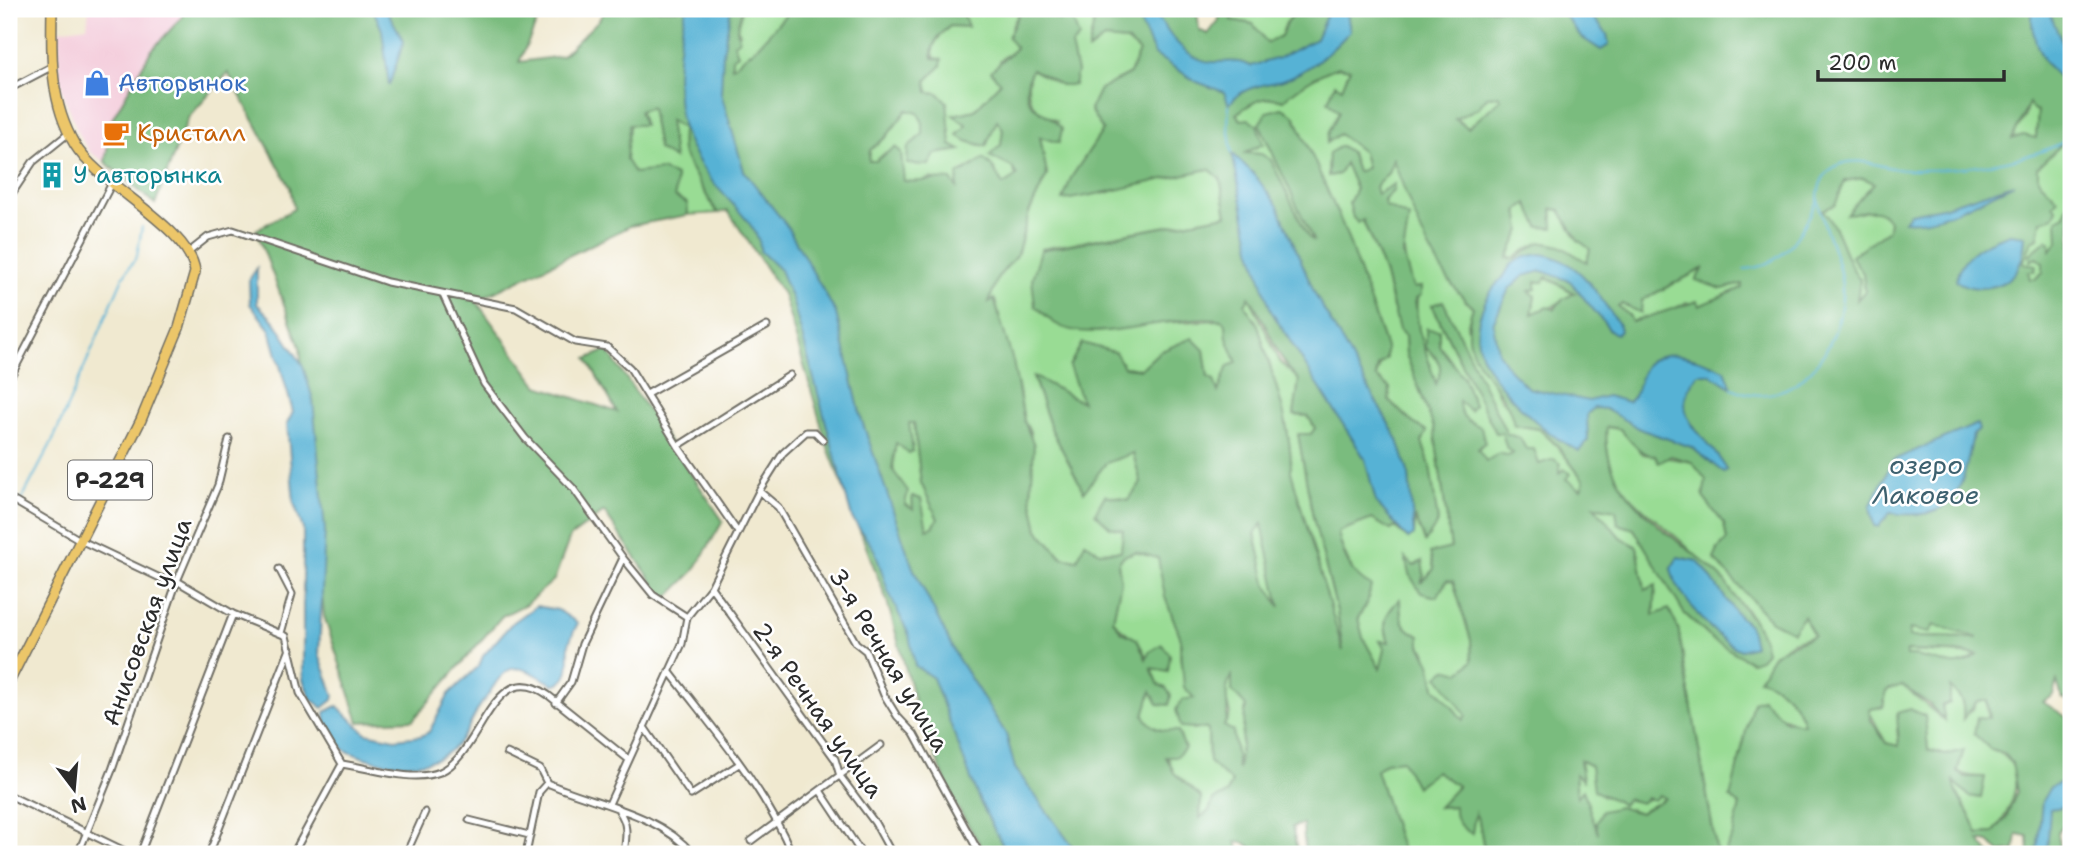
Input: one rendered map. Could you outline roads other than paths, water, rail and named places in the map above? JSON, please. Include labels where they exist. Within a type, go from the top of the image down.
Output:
[{"type":"main road","name":"Р-229","points":[[9,682],[141,420],[179,328],[195,272],[189,252],[170,231],[82,155],[69,133],[57,101],[51,67],[52,9]]},
{"type":"street","points":[[9,89],[51,67]]},
{"type":"street","points":[[9,198],[33,162],[69,133]]},
{"type":"street","points":[[9,380],[112,183]]},
{"type":"street","points":[[189,252],[208,237],[233,230],[387,282],[516,308],[575,342],[607,347],[630,369],[678,446],[737,531]]},
{"type":"street","points":[[443,295],[484,384],[525,438],[573,488],[653,596],[687,617]]},
{"type":"street","points":[[647,394],[767,326]]},
{"type":"street","points":[[678,446],[790,375]]},
{"type":"street","points":[[608,804],[682,644],[687,617],[711,587],[759,491],[783,453],[806,432],[815,432],[823,440]]},
{"type":"street","name":"Анисовская улица","points":[[78,854],[112,770],[177,581],[218,485],[229,439]]},
{"type":"street","name":"3-я Речная улица","points":[[759,491],[779,507],[856,643],[866,651],[884,695],[897,716],[914,734],[980,854]]},
{"type":"street","points":[[9,498],[80,540],[160,578],[177,581],[233,614],[286,636],[291,647],[300,693],[342,764]]},
{"type":"street","points":[[556,703],[571,682],[582,644],[623,558]]},
{"type":"street","points":[[279,569],[292,594],[281,633]]},
{"type":"street","name":"2-я Речная улица","points":[[711,587],[835,759],[840,776],[875,823],[892,854]]},
{"type":"street","points":[[140,854],[233,614]]},
{"type":"street","points":[[209,854],[291,647]]},
{"type":"street","points":[[669,671],[739,764],[779,823],[792,854]]},
{"type":"street","points":[[342,764],[415,775],[441,772],[459,756],[513,685],[536,686],[628,760]]},
{"type":"street","points":[[644,727],[691,795],[739,764]]},
{"type":"street","points":[[751,841],[821,792],[881,745]]},
{"type":"street","points":[[507,753],[540,769],[547,783],[577,796],[608,804],[667,832],[692,854]]},
{"type":"street","points":[[293,854],[342,764]]},
{"type":"street","points":[[526,854],[539,792],[547,783]]},
{"type":"street","points":[[821,792],[862,854]]},
{"type":"street","points":[[9,795],[131,854]]},
{"type":"street","points":[[618,810],[626,821],[624,854]]},
{"type":"street","points":[[406,854],[425,812]]},
{"type":"street","points":[[469,820],[529,835]]},
{"type":"water","points":[[373,9],[386,9],[404,41],[389,86],[382,30]]},
{"type":"water","points":[[686,9],[731,9],[723,53],[721,93],[744,171],[787,226],[836,313],[862,421],[913,568],[957,657],[1006,734],[1015,768],[1078,854],[1012,854],[1005,850],[979,800],[933,678],[915,666],[909,635],[888,591],[875,551],[852,518],[792,299],[780,270],[760,251],[755,232],[708,176],[683,128],[677,68]]},
{"type":"water","points":[[1134,9],[1153,9],[1171,35],[1194,56],[1213,62],[1237,62],[1251,66],[1279,58],[1316,39],[1329,9],[1376,9],[1347,13],[1350,31],[1324,56],[1293,76],[1242,92],[1229,105],[1224,92],[1197,82],[1155,55]]},
{"type":"water","points":[[1560,9],[1586,9],[1607,34],[1609,45],[1601,50],[1581,37]]},
{"type":"water","points":[[2033,9],[2050,9],[2069,57],[2069,75],[2063,79],[2049,67],[2038,48],[2033,28]]},
{"type":"water","points":[[1232,153],[1253,173],[1278,206],[1316,296],[1398,440],[1409,475],[1414,535],[1408,539],[1376,502],[1365,459],[1271,311],[1251,248]]},
{"type":"water","points":[[2014,184],[1947,215],[1904,221],[1910,213],[1942,207]]},
{"type":"water","points":[[2010,234],[2025,236],[2022,256],[2014,274],[2001,283],[1986,288],[1970,287],[1956,281],[1958,271],[1969,256],[1983,245]]},
{"type":"water","points":[[1541,254],[1555,257],[1577,270],[1603,301],[1618,323],[1620,331],[1616,334],[1610,330],[1570,281],[1542,271],[1524,276],[1509,289],[1493,323],[1498,352],[1509,369],[1528,388],[1589,401],[1607,396],[1628,402],[1636,392],[1648,363],[1657,357],[1680,355],[1725,370],[1732,388],[1710,374],[1698,374],[1688,389],[1685,402],[1692,425],[1719,457],[1727,470],[1724,473],[1691,447],[1642,430],[1605,409],[1594,408],[1587,414],[1588,441],[1579,451],[1535,421],[1506,392],[1479,347],[1479,320],[1490,292],[1511,265],[1525,257]]},
{"type":"water","points":[[257,268],[257,304],[275,322],[303,366],[313,400],[325,530],[319,654],[334,695],[333,700],[323,708],[311,699],[303,680],[303,529],[294,503],[287,424],[293,412],[270,330],[250,304],[249,280]]},
{"type":"water","name":"озеро Лаковое","points":[[1977,424],[1979,430],[1973,435],[1960,487],[1952,499],[1930,513],[1890,513],[1878,527],[1874,526],[1870,507],[1893,460]]},
{"type":"water","points":[[1678,557],[1697,561],[1705,569],[1735,612],[1749,625],[1754,646],[1741,650],[1732,645],[1699,615],[1674,578],[1671,568]]},
{"type":"water","points":[[536,606],[558,610],[578,623],[570,642],[567,674],[560,683],[554,685],[520,669],[509,670],[496,683],[456,745],[433,760],[405,764],[376,761],[349,752],[331,735],[325,712],[337,706],[366,733],[395,739],[421,736],[429,732],[449,694],[479,666],[483,656],[511,624]]},
{"type":"water","points":[[2071,780],[2071,806],[2050,809],[2047,854],[2037,854],[2042,801],[2050,787]]},
{"type":"waterway","points":[[2063,79],[2071,101]]},
{"type":"waterway","points":[[1229,105],[1228,125],[1232,153]]},
{"type":"waterway","points":[[2071,117],[2067,150],[2071,176]]},
{"type":"waterway","points":[[1732,388],[1754,394],[1775,393],[1794,384],[1811,370],[1825,352],[1835,332],[1841,310],[1841,277],[1818,200],[1822,180],[1833,168],[1855,161],[1906,170],[1968,167],[2030,155],[2068,140]]},
{"type":"waterway","points":[[1744,269],[1758,267],[1781,255],[1797,236],[1818,200]]},
{"type":"waterway","points":[[14,514],[53,440],[123,277],[137,256],[142,227]]},
{"type":"place","name":"Авторынок","points":[[97,83]]},
{"type":"place","name":"Кристалл","points":[[116,133]]},
{"type":"place","name":"У авторынка","points":[[52,175]]}]
